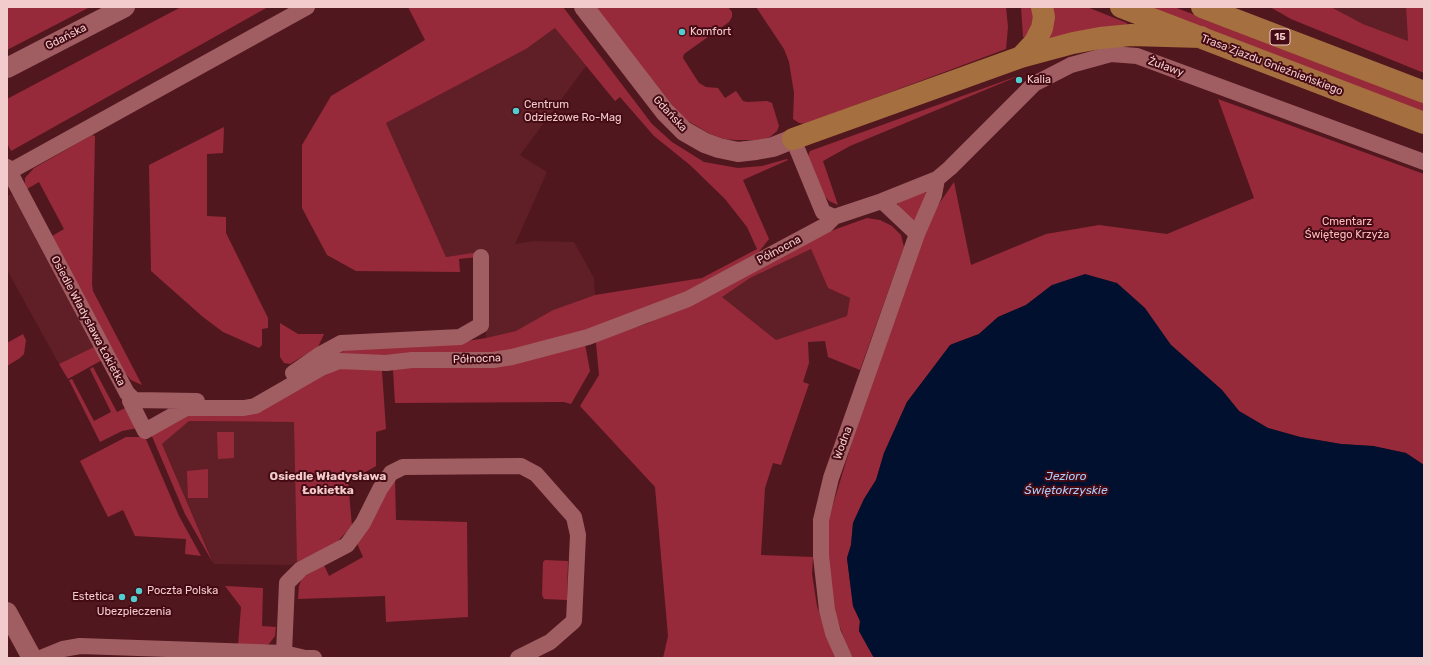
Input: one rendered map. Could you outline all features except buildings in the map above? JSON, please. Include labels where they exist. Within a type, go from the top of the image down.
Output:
[{"type":"main road","points":[[1021,57],[1034,42],[1042,28],[1044,17],[1042,7]]},
{"type":"main road","name":"Trasa Zjazdu Gnieźnieńskiego","points":[[1121,7],[1424,123]]},
{"type":"main road","name":"15","points":[[1202,7],[1424,92]]},
{"type":"main road","points":[[1246,7],[1358,67]]},
{"type":"main road","points":[[794,140],[1021,57],[1073,43],[1130,35],[1201,38]]},
{"type":"street","name":"Gdańska","points":[[7,68],[125,7]]},
{"type":"street","name":"Osiedle Władysława Łokietka","points":[[307,7],[8,171],[127,393],[134,400],[145,401],[242,402],[255,400],[319,355],[341,342],[460,338],[481,325],[480,257]]},
{"type":"street","name":"Gdańska","points":[[584,7],[665,112],[684,131],[705,143],[738,152],[773,147],[794,140]]},
{"type":"street","name":"Żuławy","points":[[834,217],[882,201],[937,179],[950,168],[1034,84],[1071,65],[1111,54],[1137,56],[1424,162]]},
{"type":"street","points":[[794,140],[823,212],[834,217]]},
{"type":"street","name":"Wodna","points":[[844,658],[833,633],[827,610],[821,556],[821,520],[831,478],[917,234],[934,195],[937,179]]},
{"type":"street","points":[[882,201],[917,234]]},
{"type":"street","name":"Północna","points":[[131,397],[130,401],[145,431],[186,408],[244,408],[255,406],[321,368],[339,361],[386,363],[412,360],[493,360],[512,357],[588,337],[688,298],[826,225],[834,217]]},
{"type":"street","points":[[284,653],[287,583],[301,569],[347,545],[363,523],[380,489],[392,473],[403,467],[521,466],[536,474],[574,517],[578,535],[574,621],[550,642],[518,658]]},
{"type":"street","points":[[7,612],[31,657],[63,649],[83,652],[284,653],[305,658],[314,658]]},
{"type":"shaded area","points":[[1331,7],[1406,7],[1408,41],[1363,24]]},
{"type":"shaded area","points":[[555,28],[586,66],[520,155],[547,172],[515,244],[534,241],[574,242],[594,278],[595,295],[553,310],[517,331],[486,338],[485,251],[446,257],[386,123],[526,49]]},
{"type":"shaded area","points":[[11,194],[18,201],[98,345],[59,364],[7,270],[7,196]]},
{"type":"shaded area","points":[[811,249],[828,288],[850,298],[847,316],[776,340],[721,297],[750,278]]},
{"type":"shaded area","points":[[376,418],[376,466],[348,482],[350,506],[336,543],[291,565],[214,564],[162,444],[189,421],[304,422]]},
{"type":"green space","points":[[7,7],[90,7],[7,50]]},
{"type":"green space","points":[[181,7],[268,7],[11,151],[7,143],[7,99]]},
{"type":"green space","points":[[408,7],[563,7],[652,124],[672,142],[704,162],[738,168],[762,166],[788,160],[743,180],[769,239],[758,253],[689,291],[586,331],[511,352],[332,358],[351,346],[461,342],[516,331],[553,310],[595,295],[702,278],[757,249],[747,227],[725,199],[690,165],[654,136],[620,97],[615,101],[555,28],[526,49],[386,123],[446,257],[485,251],[486,256],[459,259],[460,272],[356,271],[327,255],[302,208],[302,145],[331,96],[425,40]]},
{"type":"green space","points":[[595,7],[728,7],[732,12],[732,17],[729,22],[684,54],[683,58],[699,83],[706,87],[718,88],[725,98],[736,91],[743,101],[767,101],[772,103],[779,126],[777,131],[770,137],[760,140],[724,139],[710,134],[688,121],[677,111]]},
{"type":"green space","points":[[756,7],[1006,7],[1008,27],[1006,49],[805,124],[799,123],[793,119],[794,93],[789,62],[784,49]]},
{"type":"green space","points":[[1021,7],[1033,7],[1034,19],[1026,37],[1023,37]]},
{"type":"green space","points":[[1052,7],[1087,7],[1127,23],[1127,26],[1049,40],[1047,37]]},
{"type":"green space","points":[[1146,7],[1174,7],[1424,102],[1424,112]]},
{"type":"green space","points":[[1270,7],[1331,7],[1363,24],[1408,41],[1406,7],[1424,7],[1424,73],[1291,19]]},
{"type":"green space","points":[[1026,73],[850,146],[823,161],[838,205],[829,201],[824,195],[808,156],[810,151]]},
{"type":"green space","name":"Cmentarz Świętego Krzyża","points":[[1218,99],[1424,174],[1424,465],[1406,453],[1373,446],[1341,444],[1300,437],[1268,428],[1239,411],[1222,390],[1171,345],[1161,332],[1052,285],[1026,305],[998,317],[979,334],[952,344],[907,402],[884,453],[876,480],[864,499],[853,523],[851,545],[847,558],[853,606],[860,621],[859,631],[874,658],[851,658],[831,602],[827,571],[828,521],[852,442],[917,255],[934,211],[954,182],[971,265],[1046,234],[1099,225],[1167,234],[1254,198]]},
{"type":"green space","points":[[224,127],[223,153],[207,154],[207,216],[226,217],[226,233],[268,318],[268,328],[262,329],[262,345],[259,348],[223,332],[203,317],[151,271],[149,165]]},
{"type":"green space","points":[[92,135],[95,136],[93,291],[142,385],[131,380],[125,373],[52,236],[64,229],[39,182],[27,189],[25,184],[25,178],[34,168]]},
{"type":"green space","points":[[925,192],[928,195],[916,221],[913,222],[898,208],[898,203]]},
{"type":"green space","points":[[867,218],[880,220],[892,226],[901,235],[904,247],[860,370],[828,357],[825,341],[808,342],[809,363],[803,382],[809,384],[781,465],[773,463],[765,488],[761,555],[813,557],[812,574],[817,606],[835,658],[663,658],[668,636],[655,487],[580,406],[599,375],[597,340],[646,324],[692,303],[825,233]],"holes":[[[811,249],[828,288],[850,298],[847,316],[776,340],[722,297],[750,278]]]},
{"type":"green space","points":[[280,323],[298,334],[324,334],[318,347],[290,364],[284,363],[280,357]]},
{"type":"green space","points":[[23,334],[26,340],[24,354],[7,366],[7,343]]},
{"type":"green space","points":[[585,344],[590,371],[571,404],[564,402],[395,403],[393,370]]},
{"type":"green space","points":[[98,345],[104,359],[68,379],[59,364]]},
{"type":"green space","points":[[333,366],[378,366],[382,371],[386,429],[376,432],[376,466],[348,482],[352,526],[336,543],[297,562],[294,422],[189,421],[162,444],[213,563],[185,514],[151,434],[190,411],[244,411]]},
{"type":"green space","points":[[93,367],[117,412],[127,407],[138,428],[122,431],[100,442],[69,380],[72,379],[94,421],[111,412],[90,369]]},
{"type":"green space","points":[[217,432],[234,432],[234,458],[218,459]]},
{"type":"green space","points":[[126,437],[145,437],[179,516],[201,556],[185,554],[186,539],[135,536],[123,510],[108,517],[80,461]]},
{"type":"green space","points":[[208,469],[208,498],[188,498],[187,471]]},
{"type":"green space","points":[[395,479],[396,520],[467,522],[468,617],[386,622],[385,596],[298,599],[299,586],[302,578],[324,565],[329,576],[363,557],[356,541]]},
{"type":"green space","points":[[545,560],[568,561],[567,600],[544,599],[542,595],[543,562]]},
{"type":"green space","points":[[225,586],[263,588],[262,626],[276,627],[275,636],[269,644],[260,647],[238,646],[241,607]]},
{"type":"water","name":"Jezioro Świętokrzyskie","points":[[1085,274],[1117,283],[1145,308],[1171,345],[1222,390],[1239,411],[1268,428],[1300,437],[1341,444],[1373,446],[1406,453],[1424,465],[1424,658],[874,658],[859,631],[860,621],[853,606],[847,558],[851,545],[853,523],[864,499],[876,480],[884,453],[907,402],[950,345],[979,334],[998,317],[1026,305],[1052,285]]},
{"type":"place","name":"Komfort","points":[[682,32]]},
{"type":"place","name":"Kalia","points":[[1019,80]]},
{"type":"place","name":"Centrum Odzieżowe Ro-Mag","points":[[516,111]]},
{"type":"place","name":"Poczta Polska","points":[[139,591]]},
{"type":"place","name":"Estetica","points":[[122,597]]},
{"type":"place","name":"Ubezpieczenia","points":[[134,599]]},
{"type":"district","name":"Osiedle Władysława Łokietka","points":[[328,484]]}]
